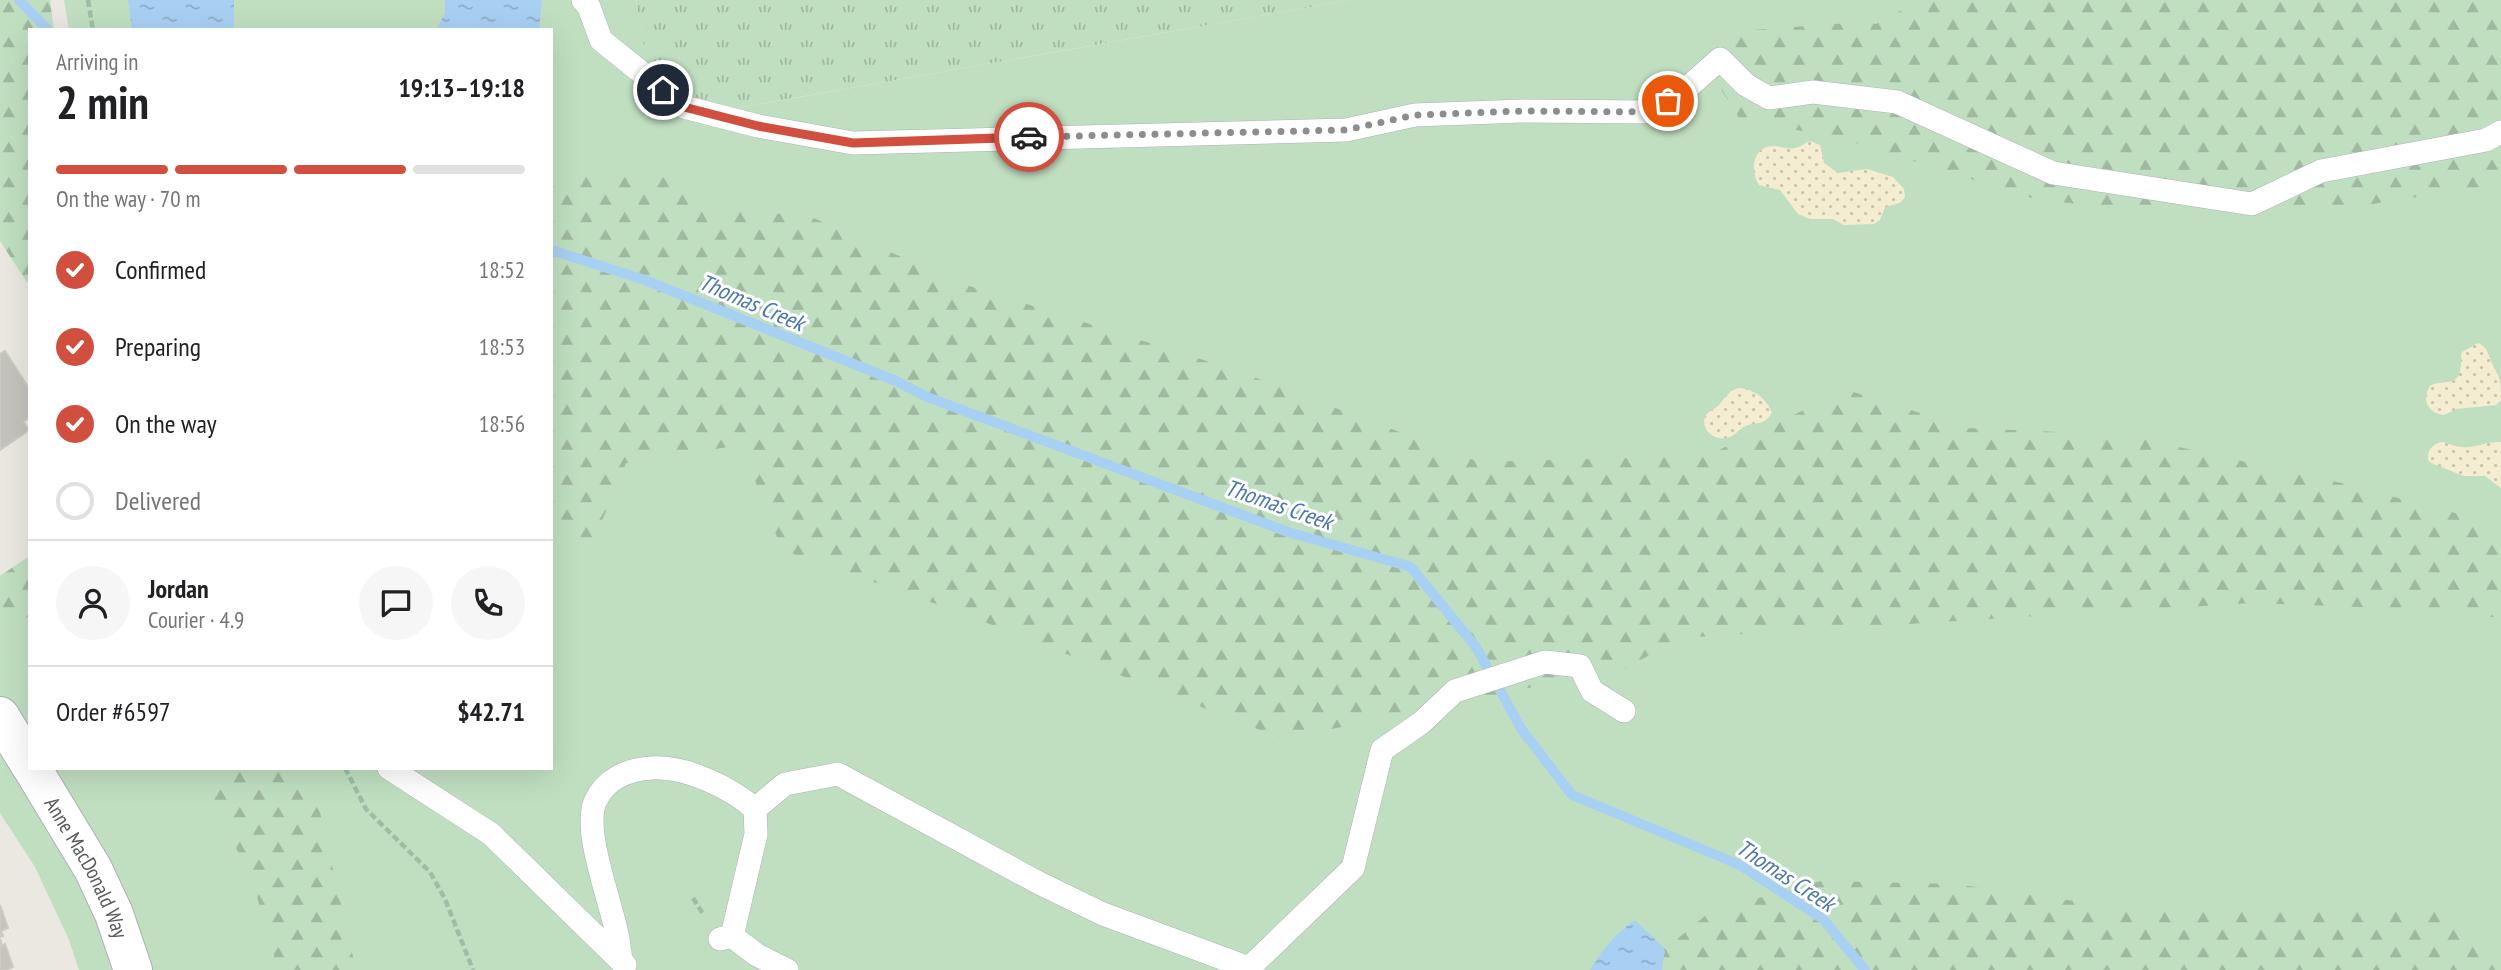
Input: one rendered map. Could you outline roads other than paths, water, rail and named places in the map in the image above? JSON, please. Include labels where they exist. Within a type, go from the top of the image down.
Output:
[{"type":"street","name":"Anne MacDonald Way","points":[[0,716],[28,761]]},
{"type":"street","name":"Anne MacDonald Way","points":[[33,770],[93,869],[114,914],[133,970]]},
{"type":"lane","points":[[583,0],[589,7],[601,40],[684,107],[758,126],[853,143],[1346,130],[1415,115],[1522,111],[1650,112],[1686,89],[1720,59],[1746,85],[1769,98],[1813,92],[1897,102],[2053,173],[2252,204],[2321,171],[2438,151],[2486,140],[2501,132]]},
{"type":"lane","points":[[754,809],[785,784],[838,774],[1039,883],[1102,914],[1249,968],[1353,868],[1382,750],[1421,723],[1455,691],[1545,662],[1580,666],[1592,691],[1624,711]]},
{"type":"lane","points":[[624,965],[595,853],[595,803],[605,788],[620,774],[667,768],[686,771],[743,798],[754,809],[756,834],[725,938],[787,970]]},
{"type":"lane","points":[[392,770],[491,834],[624,965]]},
{"type":"water","points":[[128,0],[234,0],[234,28],[132,28]]},
{"type":"water","points":[[445,0],[542,0],[539,28],[437,28],[445,13]]},
{"type":"water","points":[[1635,920],[1665,949],[1662,970],[1590,970],[1610,942]]},
{"type":"waterway","name":"Thomas Creek","points":[[19,0],[46,28]]},
{"type":"waterway","name":"Thomas Creek","points":[[553,251],[645,280],[896,381],[927,397],[1288,532],[1411,567],[1476,647],[1522,730],[1572,795],[1740,865],[1823,919],[1865,970]]}]
